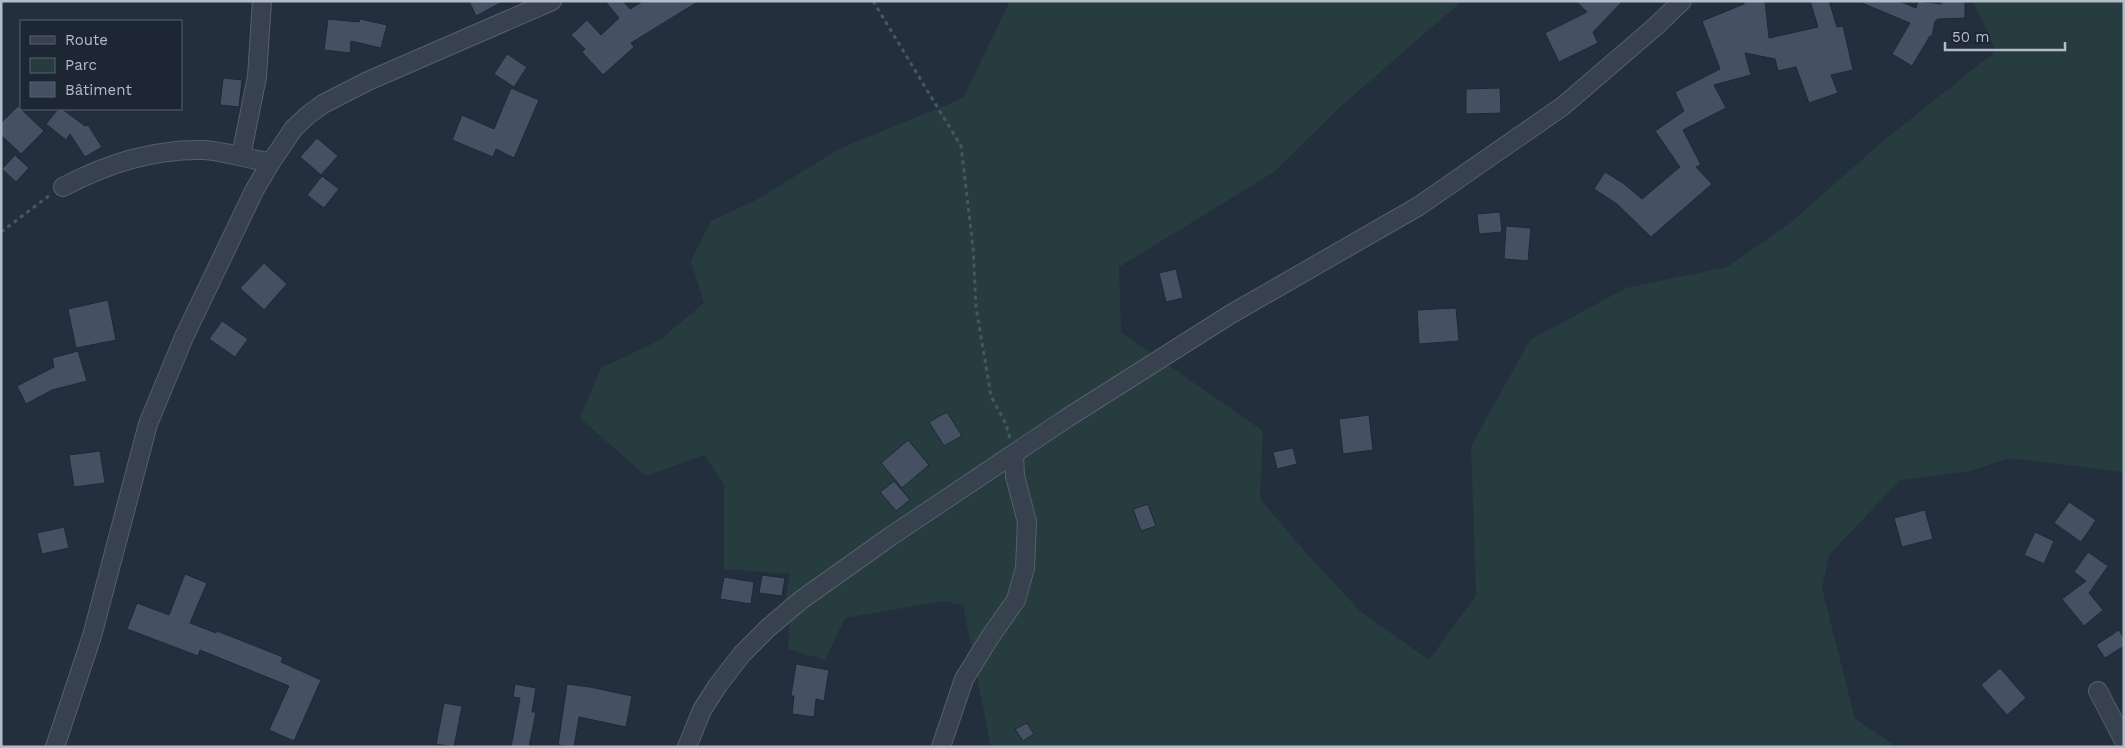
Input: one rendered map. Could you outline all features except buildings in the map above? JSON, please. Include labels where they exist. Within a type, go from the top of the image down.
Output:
[{"type":"street","points":[[241,156],[257,78],[262,1]]},
{"type":"street","points":[[55,747],[92,636],[148,424],[184,337],[254,191],[271,162],[294,128],[308,114],[323,104],[368,81],[552,1]]},
{"type":"street","points":[[687,747],[702,710],[718,685],[742,654],[768,628],[823,584],[1014,454],[1231,314],[1419,206],[1563,106],[1656,26],[1682,1]]},
{"type":"street","points":[[63,187],[104,168],[150,154],[204,150],[241,156],[256,161],[271,162]]},
{"type":"street","points":[[941,747],[964,679],[1016,600],[1025,568],[1027,522],[1015,476],[1014,454]]},
{"type":"street","points":[[2098,691],[2124,741]]},
{"type":"path","points":[[873,1],[960,146],[973,247],[976,308],[991,396],[1006,424],[1014,454]]},
{"type":"path","points":[[1,232],[46,197],[63,187]]},
{"type":"green space","points":[[1010,1],[1462,1],[1340,107],[1274,172],[1119,267],[1121,332],[1263,431],[1260,499],[1308,555],[1361,612],[1429,660],[1476,596],[1471,446],[1530,340],[1626,288],[1727,267],[1789,224],[1883,141],[1996,51],[1973,1],[2124,1],[2124,472],[2009,458],[1970,471],[1900,480],[1829,555],[1822,588],[1855,719],[1897,747],[991,747],[963,605],[943,601],[845,618],[825,660],[788,649],[790,620],[785,604],[790,574],[724,569],[724,484],[704,455],[646,476],[580,418],[601,368],[660,340],[704,303],[691,261],[711,221],[758,199],[839,149],[963,98]]}]
